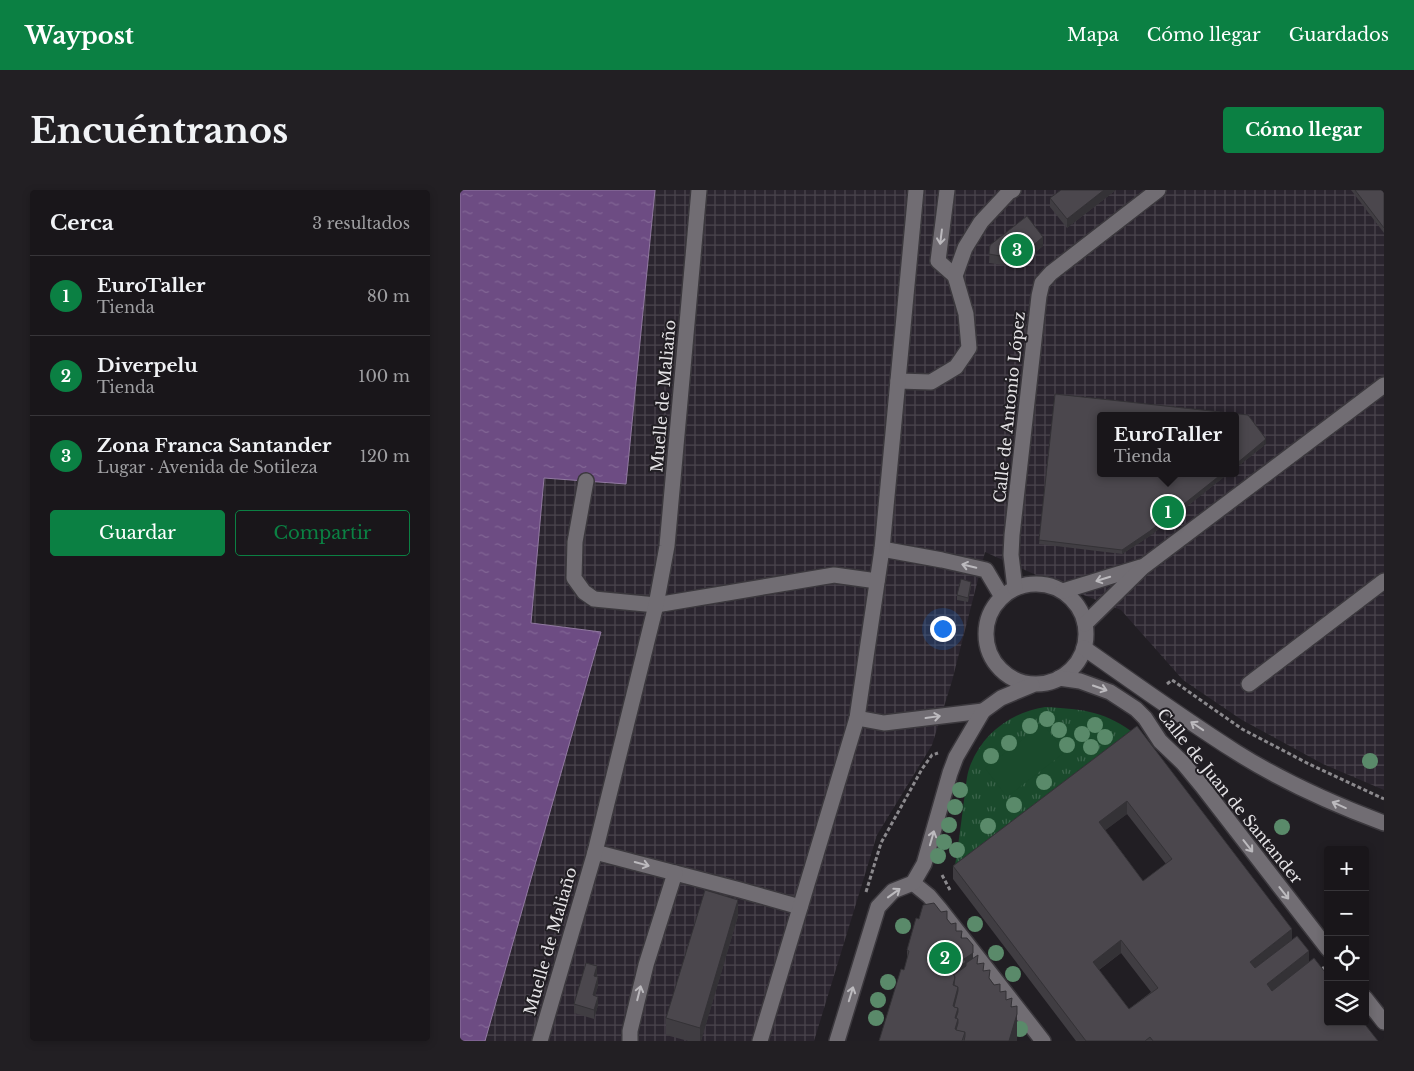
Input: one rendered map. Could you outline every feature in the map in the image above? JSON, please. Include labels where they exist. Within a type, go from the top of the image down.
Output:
[{"type":"street","name":"Muelle de Maliaño","points":[[540,1041],[595,852],[656,605],[667,546],[699,190]]},
{"type":"street","points":[[760,1041],[857,718],[882,549],[916,190]]},
{"type":"street","points":[[898,381],[931,382],[956,367],[969,348],[966,314],[955,276],[938,261],[947,190]]},
{"type":"street","points":[[955,276],[965,248],[981,222],[1012,190]]},
{"type":"street","name":"Calle de Antonio López","points":[[1009,593],[1012,536],[1042,283],[1051,273],[1158,190]]},
{"type":"street","points":[[1085,624],[1143,567],[1384,385]]},
{"type":"street","points":[[586,481],[575,542],[574,578],[584,592],[594,599],[656,605],[834,575],[877,581]]},
{"type":"street","points":[[882,549],[986,570],[1009,593]]},
{"type":"street","points":[[1063,591],[1143,567]]},
{"type":"street","points":[[1249,684],[1384,581]]},
{"type":"street","points":[[837,1041],[878,907],[893,891],[913,883],[924,864],[956,757],[983,711],[1001,698],[1032,685],[1059,678],[1074,666],[1084,648],[1085,624],[1082,613],[1074,601],[1063,591],[1050,586],[1036,584],[1009,593],[992,610],[987,625],[986,641],[991,657],[1001,670],[1014,679],[1032,685]]},
{"type":"street","points":[[1084,648],[1236,752],[1275,774],[1338,805],[1384,823]]},
{"type":"street","name":"Calle de Juan de Santander","points":[[1059,678],[1080,681],[1110,692],[1136,709],[1145,718],[1160,741],[1183,763],[1202,786],[1324,944]]},
{"type":"street","points":[[857,718],[884,723],[983,711]]},
{"type":"street","name":"Muelle de Maliaño","points":[[595,852],[800,907]]},
{"type":"street","points":[[630,1041],[630,1031],[646,965],[675,873]]},
{"type":"street","points":[[913,883],[929,896],[940,909],[1041,1040]]},
{"type":"street","points":[[1369,1003],[1384,1022]]},
{"type":"path","points":[[1172,680],[1211,709],[1263,741],[1384,799]]},
{"type":"path","points":[[942,875],[951,891]]},
{"type":"shaded area","points":[[655,190],[1384,190],[1384,790],[1323,764],[1242,720],[1183,680],[1121,610],[985,552],[952,681],[932,745],[877,835],[814,1041],[484,1041],[600,632],[530,623],[544,478],[626,484]]},
{"type":"green space","points":[[1045,707],[1090,712],[1110,719],[1131,731],[953,879],[967,778],[975,754],[990,735],[1009,719]]},
{"type":"green space","points":[[1043,724],[1065,752],[1007,797],[985,768]]},
{"type":"water","points":[[460,190],[655,190],[626,484],[544,478],[531,623],[601,632],[485,1041],[460,1041]]},
{"type":"building","points":[[1061,190],[1104,190],[1067,219],[1050,198]]},
{"type":"building","points":[[1355,190],[1384,190],[1384,228]]},
{"type":"building","points":[[1027,216],[1043,237],[1017,259],[989,254],[990,245]]},
{"type":"building","points":[[1055,394],[1220,412],[1097,412],[1097,477],[1218,477],[1150,531],[1122,550],[1039,540]]},
{"type":"building","points":[[1239,414],[1248,415],[1266,439],[1239,462]]},
{"type":"building","points":[[961,579],[971,582],[968,598],[957,595]]},
{"type":"building","points":[[1137,726],[1292,929],[1250,962],[1255,968],[1297,936],[1309,951],[1267,984],[1272,991],[1314,958],[1324,971],[1324,1026],[1366,1026],[1378,1041],[1153,1041],[1150,1037],[1145,1041],[1086,1041],[953,866]],"holes":[[[1127,801],[1172,859],[1143,881],[1099,822]],[[1121,940],[1158,988],[1129,1009],[1093,962]]]},
{"type":"building","points":[[705,890],[738,900],[700,1028],[666,1018]]},
{"type":"building","points":[[934,903],[941,912],[947,911],[947,919],[951,924],[956,923],[956,931],[962,931],[961,938],[967,938],[973,945],[973,953],[964,959],[966,962],[952,972],[955,977],[953,985],[958,987],[953,1006],[958,1008],[955,1018],[958,1019],[955,1029],[965,1032],[962,1041],[879,1041],[901,969],[904,970],[909,951],[907,950],[916,918],[919,919],[923,905]]},
{"type":"building","points":[[978,955],[977,964],[984,963],[983,971],[990,970],[989,978],[994,985],[1000,984],[1000,992],[1006,991],[1006,1000],[1012,998],[1011,1007],[1017,1006],[1017,1014],[1009,1041],[964,1041],[965,1032],[956,1030],[958,1008],[954,1007],[958,987],[954,985],[954,975],[966,966],[966,963]]},
{"type":"building","points":[[586,963],[597,966],[594,976],[598,977],[593,995],[598,997],[594,1010],[574,1004]]},
{"type":"place","name":"Zona Franca Santander","points":[[1017,250]]},
{"type":"place","name":"EuroTaller","points":[[1168,512]]},
{"type":"place","name":"Diverpelu","points":[[945,958]]}]
